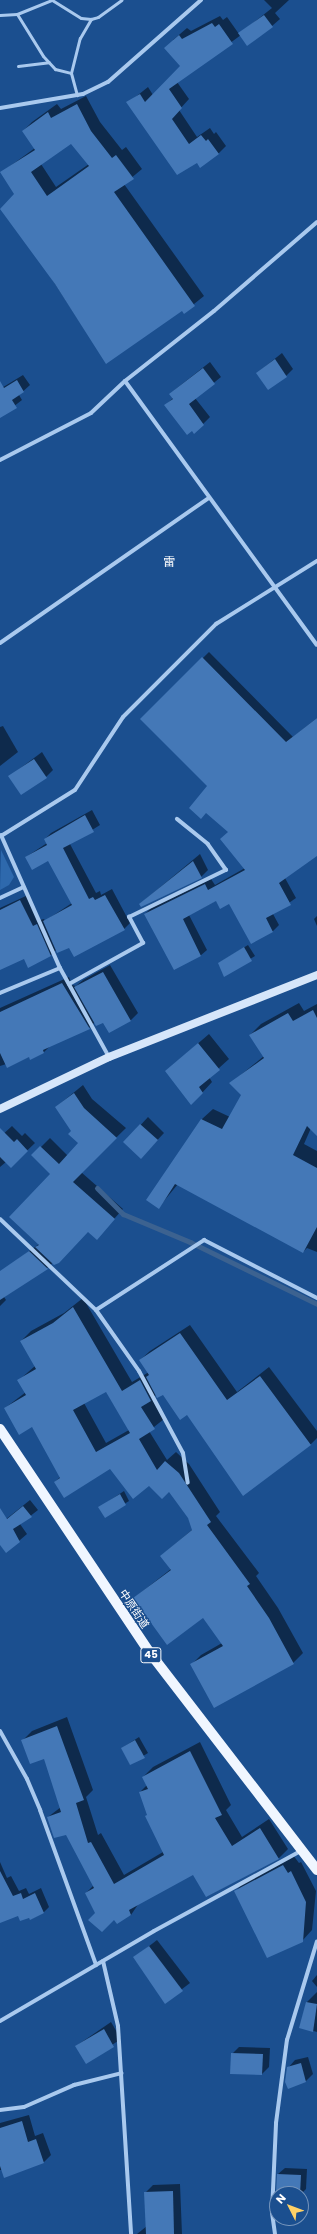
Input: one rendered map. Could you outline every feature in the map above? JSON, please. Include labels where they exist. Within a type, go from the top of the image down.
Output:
[{"type":"main road","name":"中原街道","points":[[0,1429],[150,1653],[317,1870]]},
{"type":"street","points":[[0,108],[78,95],[108,82],[201,0]]},
{"type":"street","points":[[0,460],[91,413],[125,381],[214,311],[317,222]]},
{"type":"street","points":[[125,381],[317,645]]},
{"type":"street","points":[[0,643],[209,498]]},
{"type":"street","points":[[109,1057],[60,968],[1,835],[75,790],[128,712],[216,624],[317,561]]},
{"type":"street","points":[[69,984],[144,943],[129,917],[226,870],[208,844],[177,819]]},
{"type":"street","points":[[0,898],[24,888]]},
{"type":"street","points":[[0,993],[60,968]]},
{"type":"street","points":[[0,1109],[109,1057],[317,975]]},
{"type":"street","points":[[0,1219],[96,1310],[146,1385],[183,1453],[188,1483]]},
{"type":"street","points":[[96,1310],[204,1240],[317,1298]]},
{"type":"street","points":[[0,1731],[27,1779],[40,1810],[96,1965]]},
{"type":"street","points":[[0,2021],[103,1961],[302,1850]]},
{"type":"street","points":[[274,2234],[272,2212],[276,2123],[287,2040],[317,1941]]},
{"type":"street","points":[[103,1961],[118,2026],[131,2234]]},
{"type":"street","points":[[0,2110],[24,2107],[67,2088],[122,2073]]},
{"type":"lane","points":[[0,16],[17,14],[52,0],[81,18],[91,19],[98,17],[121,0]]},
{"type":"lane","points":[[17,14],[55,69],[71,73]]},
{"type":"lane","points":[[78,95],[71,73],[80,38],[91,19]]},
{"type":"lane","points":[[18,66],[49,62]]},
{"type":"shaded area","points":[[1,850],[14,877],[9,885],[0,890]]},
{"type":"building","points":[[264,15],[273,27],[247,46],[238,33]]},
{"type":"building","points":[[212,23],[215,27],[219,24],[233,44],[169,89],[182,108],[172,119],[189,144],[201,135],[206,141],[208,139],[219,154],[200,168],[197,163],[177,175],[126,102],[140,94],[145,102],[180,66],[164,48],[179,35],[182,39]]},
{"type":"building","points":[[77,104],[91,131],[112,158],[116,155],[134,179],[114,192],[195,306],[184,314],[182,311],[106,364],[55,284],[0,209],[14,194],[0,172],[35,150],[22,131],[48,112],[51,118]],"holes":[[[71,144],[89,166],[47,196],[31,172]]]},
{"type":"building","points":[[275,359],[287,377],[268,390],[256,373]]},
{"type":"building","points":[[203,368],[215,384],[189,404],[204,425],[194,434],[192,431],[187,435],[164,405],[173,399],[169,394]]},
{"type":"building","points":[[17,380],[24,392],[12,400],[17,408],[0,418],[0,381],[4,388]]},
{"type":"building","points":[[202,657],[286,742],[317,718],[317,856],[279,883],[291,905],[266,918],[273,932],[251,944],[229,904],[220,909],[216,901],[183,919],[201,956],[174,970],[144,914],[205,884],[208,890],[245,870],[220,839],[228,832],[206,813],[201,819],[189,808],[207,786],[140,719]]},
{"type":"building","points":[[34,759],[47,778],[21,795],[8,776]]},
{"type":"building","points":[[85,815],[94,832],[63,848],[89,899],[93,897],[95,900],[105,895],[125,930],[74,957],[69,948],[57,953],[43,921],[72,905],[48,861],[32,870],[25,857],[47,845],[44,839]]},
{"type":"building","points":[[193,861],[202,878],[141,907],[139,904]]},
{"type":"building","points":[[20,900],[33,926],[37,924],[51,956],[28,968],[24,959],[0,970],[0,910]]},
{"type":"building","points":[[244,947],[252,961],[224,977],[218,963]]},
{"type":"building","points":[[103,972],[131,1021],[109,1033],[103,1023],[96,1026],[74,987]]},
{"type":"building","points":[[62,983],[90,1029],[43,1050],[44,1053],[30,1060],[29,1057],[7,1068],[0,1053],[0,1012]]},
{"type":"building","points":[[313,1010],[317,1018],[317,1136],[307,1126],[293,1155],[317,1168],[317,1227],[303,1253],[175,1184],[159,1209],[146,1200],[201,1119],[222,1129],[241,1095],[229,1083],[264,1058],[249,1035],[288,1013],[293,1021]]},
{"type":"building","points":[[198,1043],[220,1070],[199,1087],[203,1093],[191,1105],[165,1071]]},
{"type":"building","points":[[74,1093],[84,1108],[117,1138],[73,1182],[115,1219],[97,1240],[88,1232],[59,1263],[54,1265],[35,1247],[39,1245],[9,1217],[50,1174],[31,1155],[40,1146],[59,1164],[78,1143],[68,1134],[71,1131],[55,1107]]},
{"type":"building","points":[[140,1124],[158,1140],[141,1159],[123,1142]]},
{"type":"building","points":[[0,1128],[14,1142],[17,1139],[28,1151],[11,1168],[0,1157]]},
{"type":"building","points":[[29,1251],[48,1269],[0,1300],[0,1271]]},
{"type":"building","points":[[73,1307],[122,1391],[140,1380],[151,1401],[141,1407],[155,1429],[139,1439],[157,1470],[165,1461],[179,1473],[211,1522],[207,1525],[250,1584],[247,1586],[269,1618],[294,1664],[214,1708],[190,1664],[223,1646],[203,1618],[167,1645],[133,1598],[171,1570],[160,1556],[192,1530],[188,1518],[169,1492],[162,1499],[149,1486],[133,1499],[110,1469],[64,1498],[54,1482],[60,1478],[32,1427],[19,1435],[4,1408],[26,1395],[17,1380],[36,1369],[20,1341],[53,1323]],"holes":[[[106,1392],[130,1433],[96,1452],[73,1410]]]},
{"type":"building","points":[[180,1333],[227,1400],[260,1376],[311,1445],[243,1496],[187,1415],[180,1420],[163,1395],[157,1398],[146,1377],[149,1375],[139,1360]]},
{"type":"building","points":[[120,1494],[126,1505],[105,1518],[98,1507]]},
{"type":"building","points":[[23,1506],[32,1517],[13,1529],[20,1542],[6,1553],[0,1545],[0,1508],[7,1519]]},
{"type":"building","points":[[57,1726],[84,1800],[76,1803],[88,1843],[91,1842],[114,1884],[164,1855],[145,1816],[147,1815],[139,1792],[148,1789],[142,1777],[190,1751],[222,1815],[215,1818],[232,1846],[260,1828],[279,1859],[206,1897],[193,1875],[129,1910],[131,1915],[117,1924],[114,1920],[102,1932],[88,1920],[95,1913],[85,1893],[94,1888],[66,1835],[54,1838],[47,1817],[61,1812],[44,1759],[30,1764],[21,1740]]},
{"type":"building","points":[[135,1740],[145,1758],[130,1765],[121,1748]]},
{"type":"building","points":[[283,1865],[288,1873],[291,1871],[306,1902],[303,1942],[267,1958],[234,1891]]},
{"type":"building","points":[[0,1871],[13,1896],[21,1893],[23,1899],[35,1893],[44,1913],[30,1920],[29,1918],[20,1921],[18,1916],[0,1923]]},
{"type":"building","points":[[149,1946],[183,1991],[165,2004],[133,1957]]},
{"type":"building","points":[[306,2002],[317,2004],[313,2032],[299,2028]]},
{"type":"building","points":[[104,2029],[114,2047],[86,2064],[75,2046]]},
{"type":"building","points":[[231,2053],[263,2054],[262,2075],[230,2074]]},
{"type":"building","points":[[301,2063],[306,2082],[288,2089],[285,2082],[287,2067]]},
{"type":"building","points":[[22,2121],[28,2142],[36,2139],[44,2163],[4,2178],[0,2166],[0,2128]]},
{"type":"building","points":[[277,2174],[301,2175],[300,2186],[276,2186]]},
{"type":"building","points":[[173,2191],[174,2234],[146,2234],[144,2192]]},
{"type":"waterway","points":[[97,1188],[123,1214],[190,1242],[317,1304]]},
{"type":"district","name":"雷","points":[[169,562]]}]
